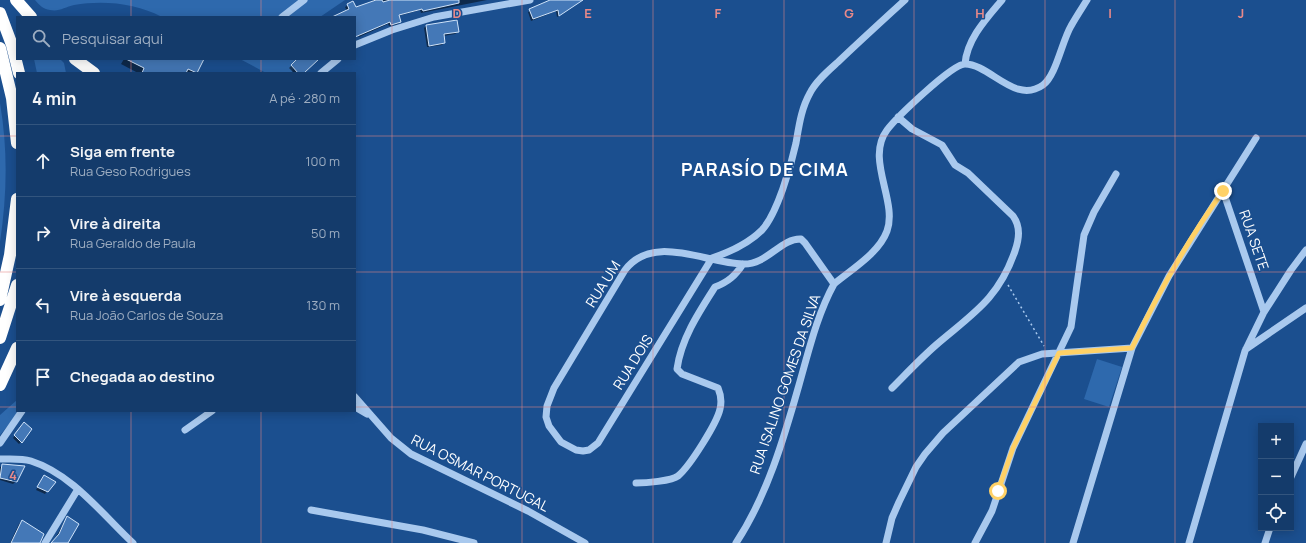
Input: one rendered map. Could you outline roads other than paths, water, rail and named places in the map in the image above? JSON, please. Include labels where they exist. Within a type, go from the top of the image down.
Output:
[{"type":"highway","points":[[16,0],[30,16]]},
{"type":"highway","points":[[0,13],[12,45],[19,72]]},
{"type":"highway","points":[[0,48],[12,98],[16,134]]},
{"type":"highway","points":[[76,60],[93,72]]},
{"type":"highway","points":[[0,300],[10,255],[16,207]]},
{"type":"highway","points":[[0,338],[16,288]]},
{"type":"highway","points":[[0,386],[16,350]]},
{"type":"street","points":[[283,16],[304,0]]},
{"type":"street","points":[[356,45],[386,32],[434,17],[530,0]]},
{"type":"street","points":[[712,258],[725,254],[746,242],[766,225],[775,208],[790,167],[801,115],[809,94],[826,74],[905,0]]},
{"type":"street","points":[[1002,0],[986,19],[966,50],[965,64],[976,66],[1011,86],[1028,90],[1039,88],[1049,79],[1071,26],[1087,0]]},
{"type":"street","points":[[321,72],[337,60]]},
{"type":"street","name":"RUA ISALINO GOMES DA SILVA","points":[[736,543],[757,503],[780,447],[819,317],[834,284],[875,249],[887,230],[889,209],[881,169],[881,144],[886,130],[898,117],[952,69],[965,64]]},
{"type":"street","points":[[892,388],[935,346],[980,308],[996,291],[1004,278],[1018,238],[1018,226],[1015,219],[968,173],[955,165],[942,144],[912,129],[898,117]]},
{"type":"street","points":[[1073,543],[1132,348],[1169,276],[1256,138]]},
{"type":"street","points":[[975,543],[992,511],[1013,448],[1059,353],[1074,318],[1084,235],[1094,212],[1116,174]]},
{"type":"street","name":"RUA SETE","points":[[1223,191],[1264,312]]},
{"type":"street","name":"RUA UM","points":[[561,442],[553,434],[547,422],[546,412],[551,395],[567,365],[630,264],[642,255],[657,251],[712,258],[743,264],[758,262],[792,240],[801,239],[834,284]]},
{"type":"street","points":[[1189,543],[1244,351],[1264,312],[1291,270],[1306,250]]},
{"type":"street","name":"RUA DOIS","points":[[561,442],[576,450],[583,451],[592,448],[598,443],[712,258]]},
{"type":"street","points":[[636,483],[677,477],[690,462],[716,421],[722,397],[718,388],[682,374],[677,369],[679,357],[688,334],[715,287],[724,284],[736,276],[743,264]]},
{"type":"street","points":[[1244,351],[1306,308]]},
{"type":"street","points":[[886,543],[892,518],[899,502],[916,467],[925,454],[944,433],[1013,368],[1025,359],[1048,353],[1132,348]]},
{"type":"street","name":"RUA OSMAR PORTUGAL","points":[[356,398],[395,441],[412,454],[528,512],[585,543]]},
{"type":"street","points":[[356,408],[371,416]]},
{"type":"street","points":[[0,443],[21,412]]},
{"type":"street","points":[[185,430],[211,412]]},
{"type":"street","points":[[1294,470],[1306,444]]},
{"type":"street","points":[[0,459],[30,461],[57,475],[78,489],[132,543]]},
{"type":"street","points":[[45,543],[78,489]]},
{"type":"street","points":[[311,510],[423,530],[474,543]]},
{"type":"street","points":[[1265,543],[1269,531]]},
{"type":"district","name":"PARASÍO DE CIMA","points":[[765,170]]}]
